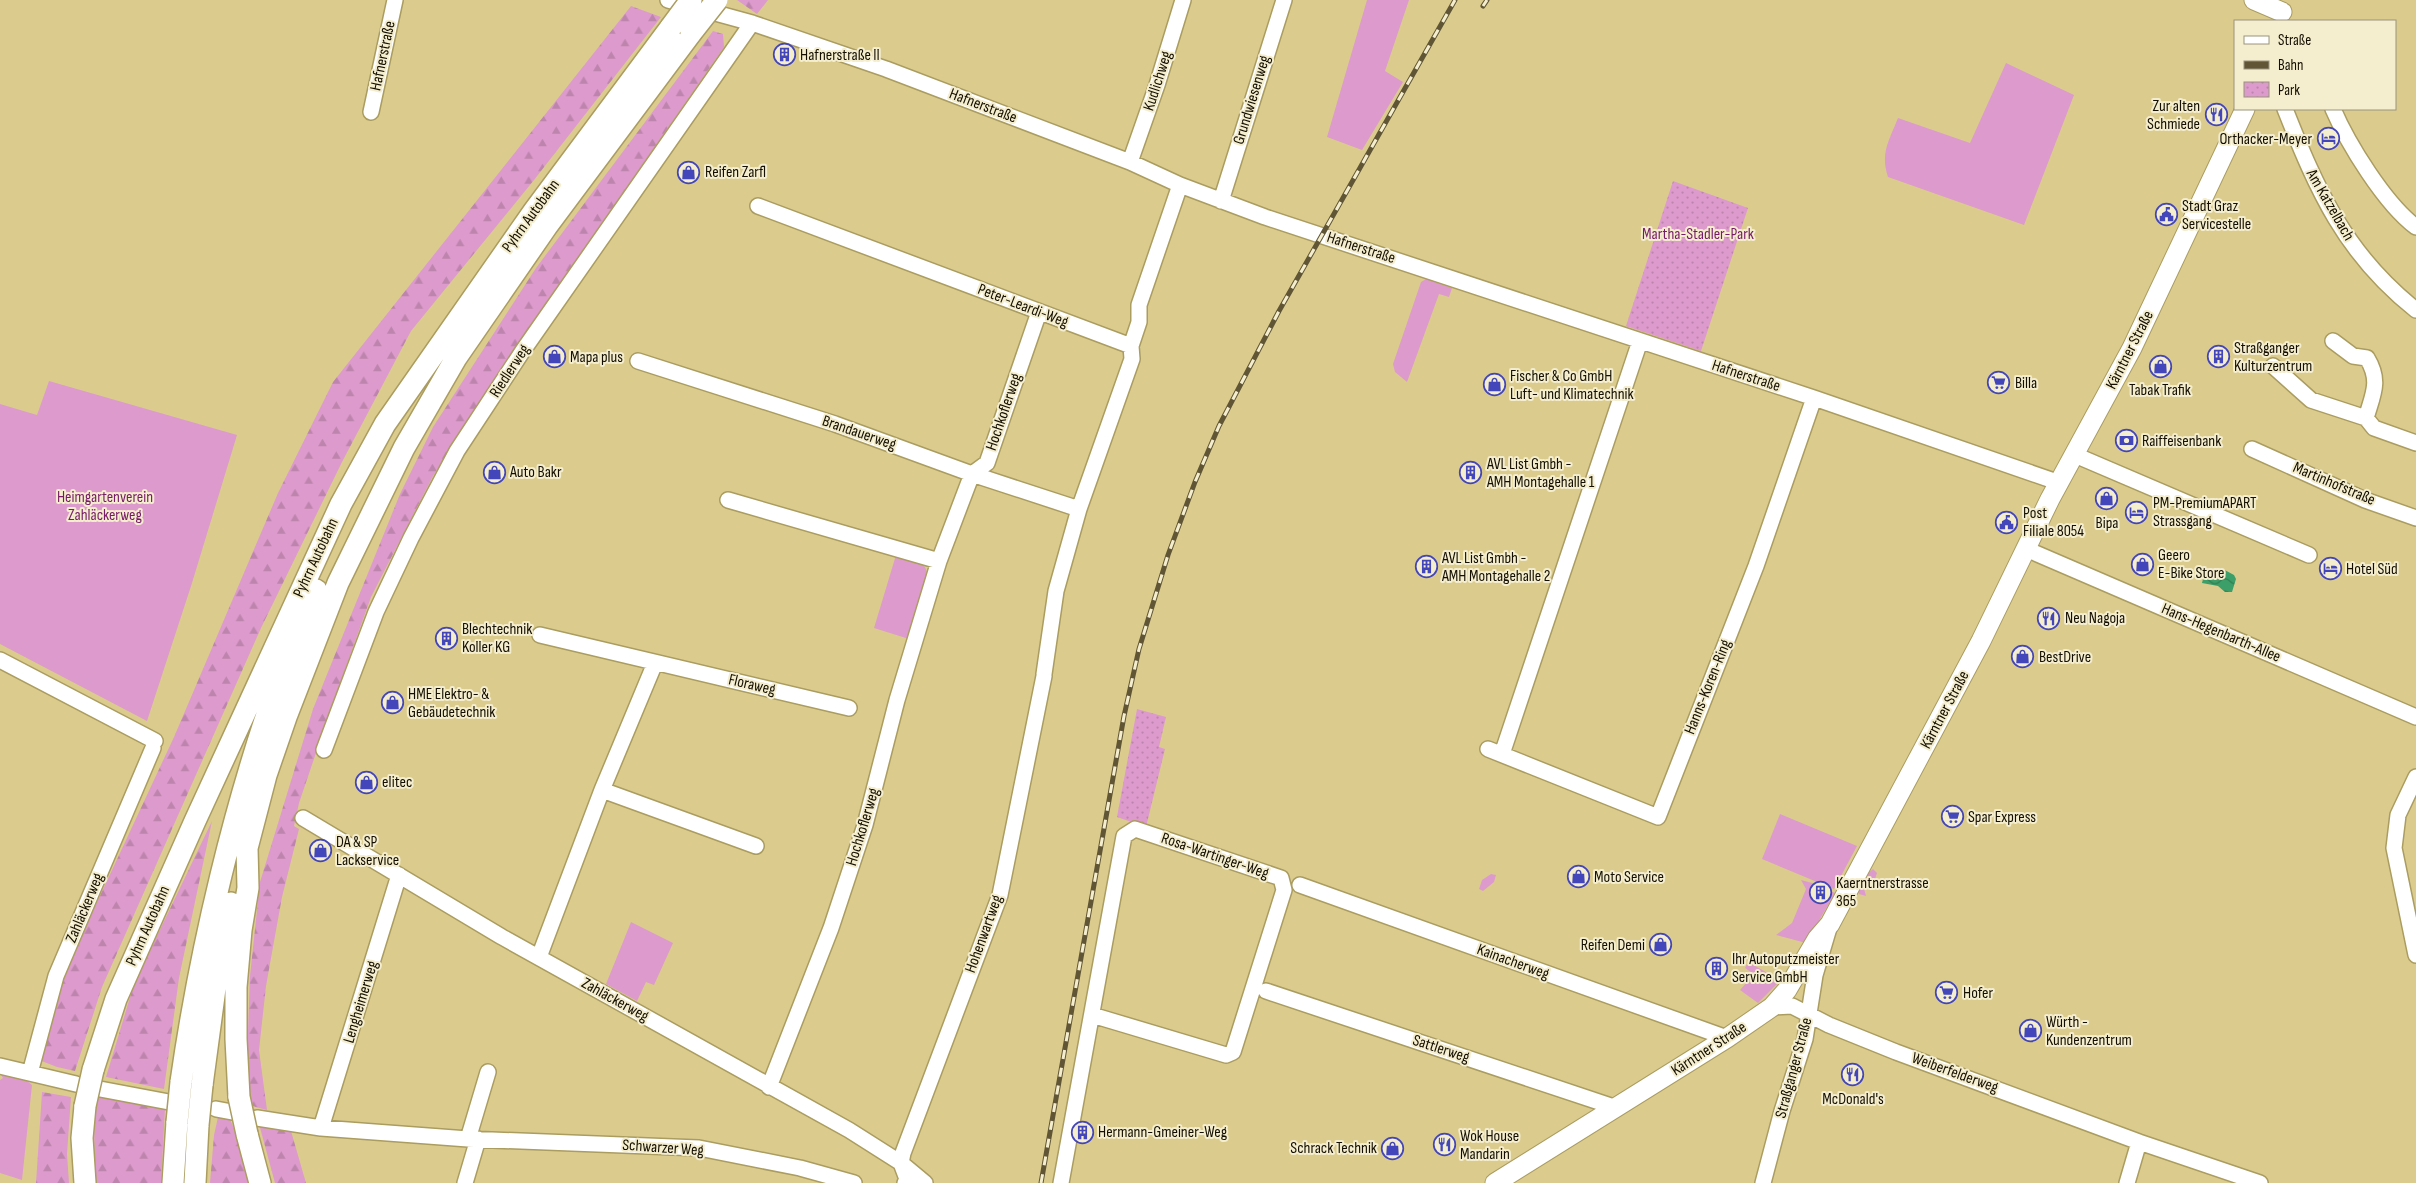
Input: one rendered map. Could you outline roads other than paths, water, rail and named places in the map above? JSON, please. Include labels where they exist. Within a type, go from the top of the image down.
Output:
[{"type":"highway","name":"Pyhrn Autobahn","points":[[85,1183],[82,1138],[85,1106],[97,1079],[116,999],[341,504],[386,424],[427,363],[534,211],[692,0]]},
{"type":"highway","name":"Pyhrn Autobahn","points":[[260,1183],[252,1126],[236,1105],[236,987],[240,930],[248,888],[247,848],[266,775],[300,674],[338,582],[404,448],[456,358],[546,226],[718,0]]},
{"type":"highway","points":[[195,1183],[198,1125],[188,1038],[219,887],[257,746],[281,673],[352,510],[396,429],[427,363]]},
{"type":"highway","points":[[173,1183],[177,1122],[192,1084],[234,887],[247,848]]},
{"type":"main road","points":[[2254,0],[2283,11]]},
{"type":"main road","name":"Kärntner Straße","points":[[1495,1183],[1726,1038],[1772,1007],[1787,990],[1817,940],[1830,924],[1981,642],[2026,549],[2144,325],[2245,110]]},
{"type":"street","name":"Hafnerstraße","points":[[371,112],[395,0]]},
{"type":"street","name":"Hafnerstraße","points":[[668,0],[752,23],[886,69],[1130,162],[1221,201],[1814,398],[2060,483]]},
{"type":"street","name":"Kudlichweg","points":[[1130,162],[1157,85],[1183,0]]},
{"type":"street","name":"Grundwiesenweg","points":[[1221,201],[1284,0]]},
{"type":"street","name":"Riedlerweg","points":[[324,750],[376,612],[415,530],[457,451],[522,352],[752,23]]},
{"type":"street","name":"Am Katzelbach","points":[[2285,110],[2322,196],[2341,231],[2362,257],[2416,310]]},
{"type":"street","points":[[2335,110],[2357,151],[2392,204],[2416,227]]},
{"type":"street","points":[[1079,509],[1132,359],[1130,346],[1139,322],[1139,305],[1180,185]]},
{"type":"street","name":"Peter-Leardi-Weg","points":[[758,206],[864,244],[1130,346]]},
{"type":"street","name":"Hochkoflerweg","points":[[770,1087],[831,928],[862,835],[897,700],[938,561],[972,474],[987,464],[1039,312]]},
{"type":"street","points":[[1502,754],[1640,340]]},
{"type":"street","points":[[2333,341],[2353,356],[2367,358],[2374,369],[2376,383],[2366,418]]},
{"type":"street","name":"Brandauerweg","points":[[638,361],[858,432],[972,474],[1079,509]]},
{"type":"street","points":[[2273,366],[2311,400],[2366,418],[2374,428],[2416,443]]},
{"type":"street","name":"Hanns-Koren-Ring","points":[[1488,749],[1658,817],[1756,566],[1814,398]]},
{"type":"street","name":"Martinhofstraße","points":[[2252,449],[2365,500],[2416,518]]},
{"type":"street","points":[[2075,455],[2309,555]]},
{"type":"street","points":[[728,500],[938,561]]},
{"type":"street","name":"Hohenwartweg","points":[[901,1162],[1000,895],[1044,675],[1056,591],[1079,509]]},
{"type":"street","name":"Hans-Hegenbarth-Allee","points":[[2026,549],[2416,717]]},
{"type":"street","name":"Floraweg","points":[[540,635],[849,708]]},
{"type":"street","name":"Zahläckerweg","points":[[0,660],[154,744],[56,976],[30,1073]]},
{"type":"street","points":[[539,957],[602,790],[654,663]]},
{"type":"street","points":[[2416,777],[2398,815],[2394,848],[2416,955]]},
{"type":"street","points":[[602,790],[756,846]]},
{"type":"street","name":"Zahläckerweg","points":[[303,818],[539,957],[849,1130],[901,1162],[925,1183]]},
{"type":"street","name":"Rosa-Wartinger-Weg","points":[[1061,1183],[1124,836],[1135,830],[1281,878],[1284,890],[1234,1052],[1226,1055],[1092,1014]]},
{"type":"street","name":"Lengheimerweg","points":[[322,1128],[399,875]]},
{"type":"street","name":"Kainacherweg","points":[[1300,885],[1726,1038]]},
{"type":"street","name":"Straßganger Straße","points":[[1763,1183],[1782,1111],[1805,1039],[1815,975],[1830,924]]},
{"type":"street","name":"Sattlerweg","points":[[1266,991],[1617,1108]]},
{"type":"street","name":"Weiberfelderweg","points":[[1772,1007],[1792,1006],[1829,1025],[1896,1052],[2139,1142],[2260,1183]]},
{"type":"street","points":[[0,1066],[76,1084]]},
{"type":"street","points":[[465,1183],[488,1072]]},
{"type":"street","points":[[97,1079],[169,1102]]},
{"type":"street","points":[[216,1109],[236,1105]]},
{"type":"street","name":"Schwarzer Weg","points":[[252,1126],[322,1128],[473,1139],[699,1148],[800,1168],[854,1183]]},
{"type":"street","points":[[2127,1183],[2139,1142]]},
{"type":"street","points":[[901,1162],[907,1179],[905,1183]]},
{"type":"water","points":[[2221,568],[2234,575],[2236,579],[2232,592],[2225,592],[2218,586],[2202,583],[2203,579]]},
{"type":"railway","points":[[1041,1183],[1124,716],[1139,649],[1168,555],[1195,482],[1219,426],[1279,311],[1455,0]]},
{"type":"railway","points":[[1483,6],[1487,0]]},
{"type":"place","name":"Hafnerstraße II","points":[[784,55]]},
{"type":"place","name":"Zur alten Schmiede","points":[[2216,115]]},
{"type":"place","name":"Orthacker-Meyer","points":[[2328,139]]},
{"type":"place","name":"Reifen Zarfl","points":[[689,172]]},
{"type":"place","name":"Stadt Graz Servicestelle","points":[[2166,215]]},
{"type":"place","name":"Mapa plus","points":[[554,357]]},
{"type":"place","name":"Straßganger Kulturzentrum","points":[[2218,357]]},
{"type":"place","name":"Tabak Trafik","points":[[2160,366]]},
{"type":"place","name":"Billa","points":[[1999,383]]},
{"type":"place","name":"Fischer & Co GmbH Luft- und Klimatechnik","points":[[1494,385]]},
{"type":"place","name":"Raiffeisenbank","points":[[2126,441]]},
{"type":"place","name":"Auto Bakr","points":[[494,472]]},
{"type":"place","name":"AVL List Gmbh - AMH Montagehalle 1","points":[[1471,473]]},
{"type":"place","name":"Bipa","points":[[2107,499]]},
{"type":"place","name":"PM-PremiumAPART Strassgang","points":[[2137,512]]},
{"type":"place","name":"Post Filiale 8054","points":[[2007,522]]},
{"type":"place","name":"Geero E-Bike Store","points":[[2142,564]]},
{"type":"place","name":"AVL List Gmbh - AMH Montagehalle 2","points":[[1426,567]]},
{"type":"place","name":"Hotel Süd","points":[[2330,569]]},
{"type":"place","name":"Neu Nagoja","points":[[2049,618]]},
{"type":"place","name":"Blechtechnik Koller KG","points":[[446,638]]},
{"type":"place","name":"BestDrive","points":[[2023,657]]},
{"type":"place","name":"HME Elektro- & Gebäudetechnik","points":[[392,703]]},
{"type":"place","name":"elitec","points":[[366,782]]},
{"type":"place","name":"Spar Express","points":[[1952,817]]},
{"type":"place","name":"DA & SP Lackservice","points":[[320,851]]},
{"type":"place","name":"Moto Service","points":[[1578,877]]},
{"type":"place","name":"Kaerntnerstrasse 365","points":[[1820,892]]},
{"type":"place","name":"Reifen Demi","points":[[1661,945]]},
{"type":"place","name":"Ihr Autoputzmeister Service GmbH","points":[[1716,968]]},
{"type":"place","name":"Hofer","points":[[1947,993]]},
{"type":"place","name":"Würth - Kundenzentrum","points":[[2030,1031]]},
{"type":"place","name":"McDonald's","points":[[1853,1075]]},
{"type":"place","name":"Hermann-Gmeiner-Weg","points":[[1082,1132]]},
{"type":"place","name":"Wok House Mandarin","points":[[1444,1145]]},
{"type":"place","name":"Schrack Technik","points":[[1393,1148]]},
{"type":"park label","name":"Martha-Stadler-Park","points":[[1698,234]]},
{"type":"park label","name":"Heimgartenverein Zahläckerweg","points":[[105,506]]}]
